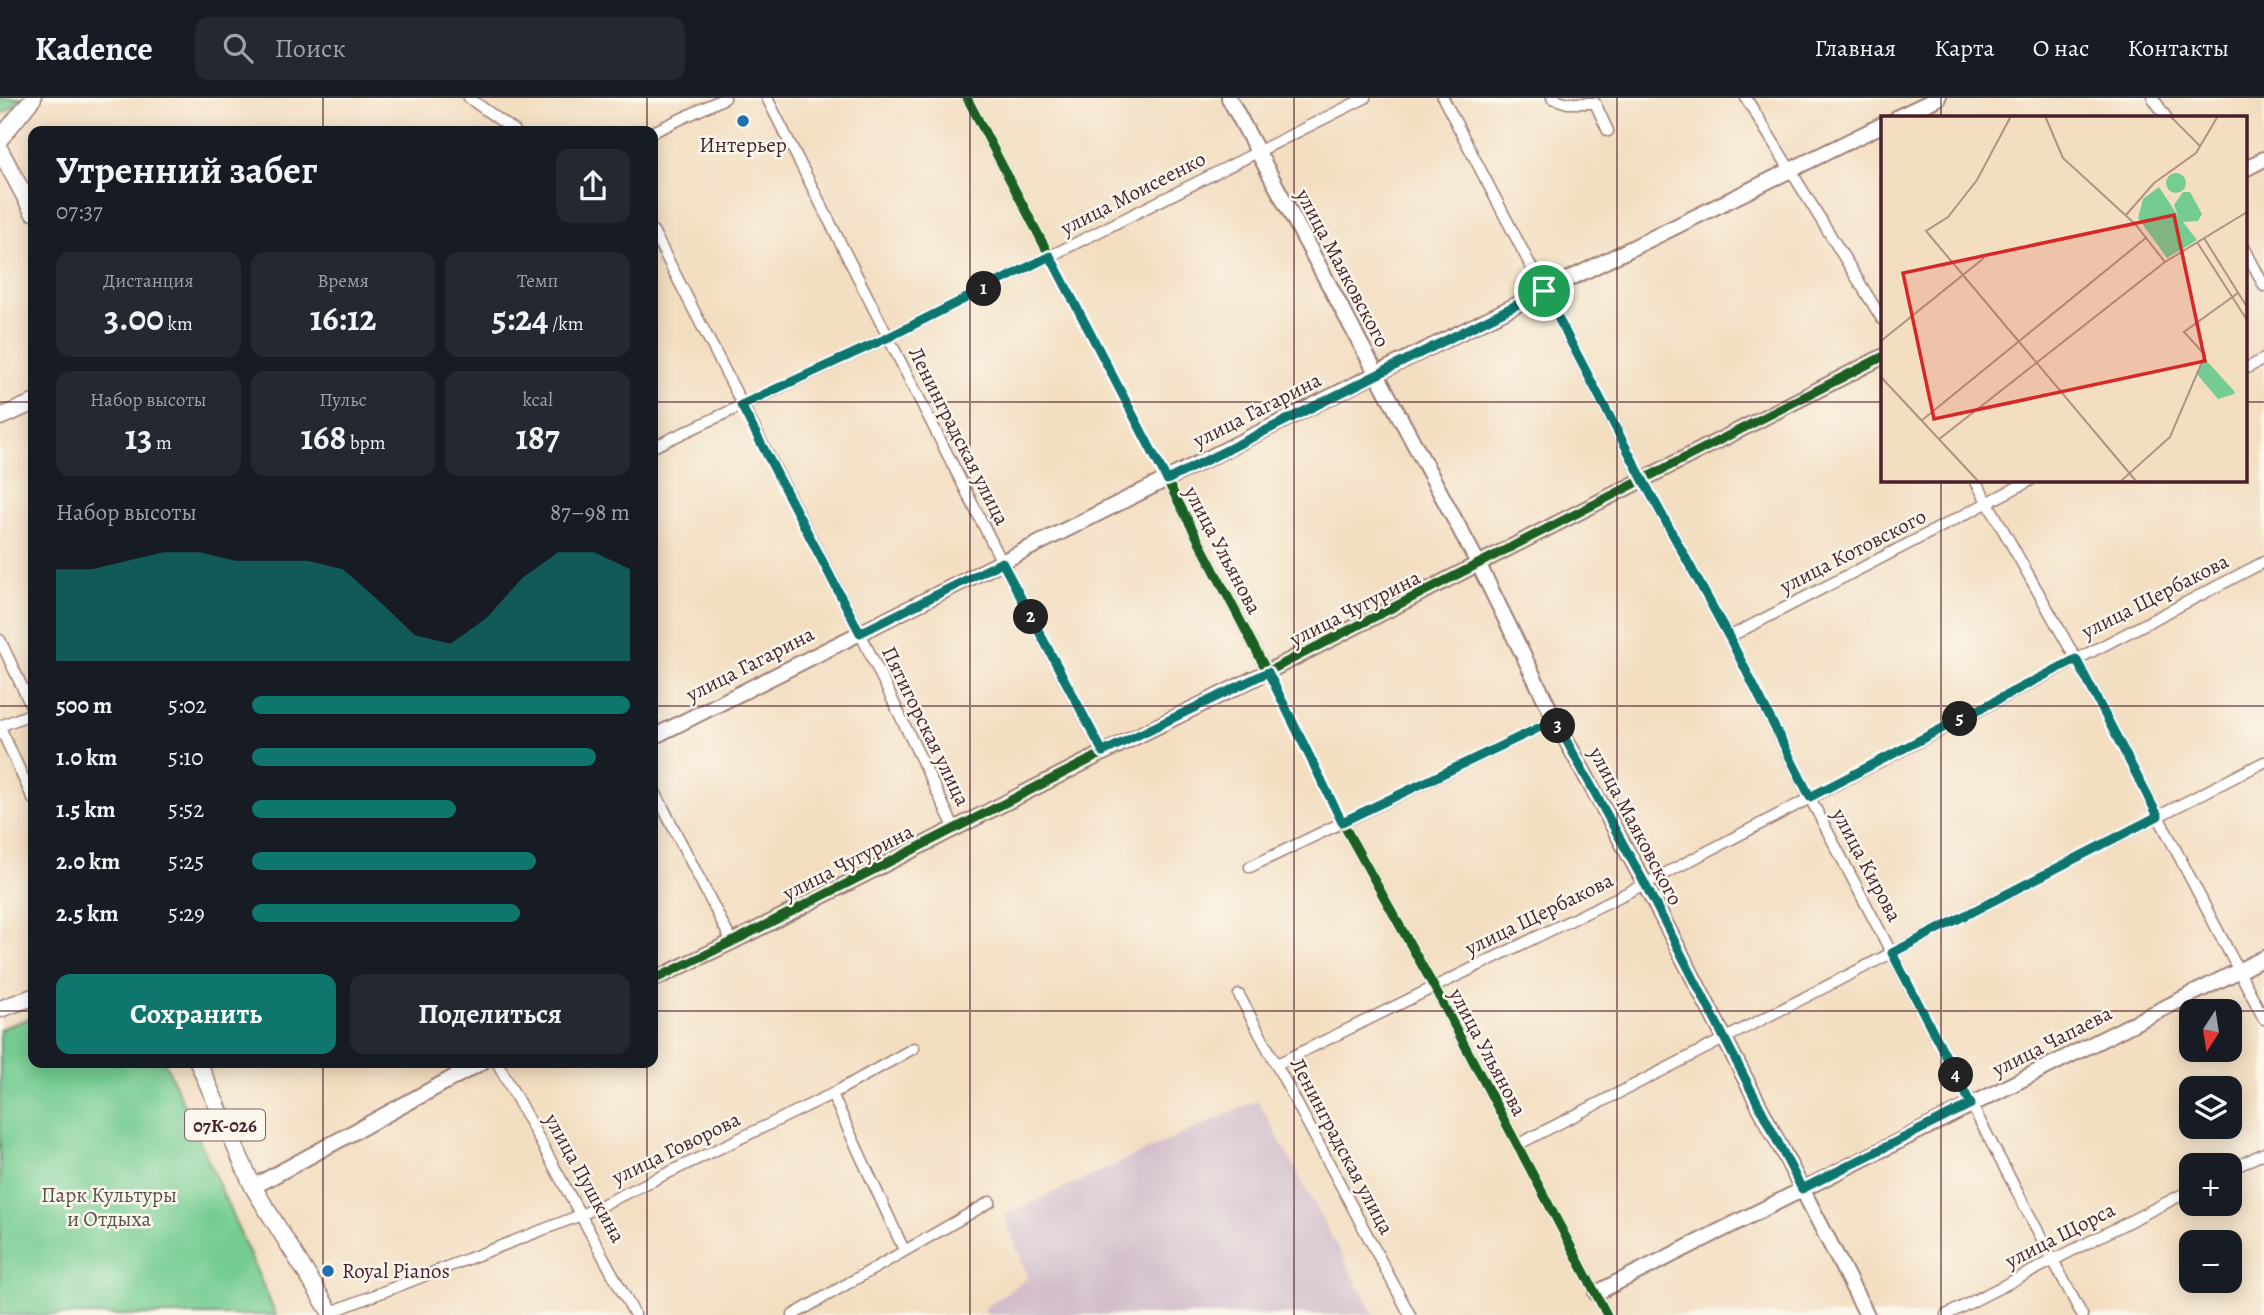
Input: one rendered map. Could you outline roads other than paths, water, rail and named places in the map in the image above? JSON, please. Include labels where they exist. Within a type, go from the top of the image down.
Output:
[{"type":"main road","points":[[0,139],[33,98]]},
{"type":"main road","points":[[0,150],[28,203]]},
{"type":"main road","points":[[0,417],[28,405]]},
{"type":"main road","points":[[0,1009],[28,999]]},
{"type":"main road","name":"07К-026","points":[[201,1068],[253,1187],[332,1314]]},
{"type":"street","points":[[469,98],[508,126]]},
{"type":"street","points":[[658,130],[725,98]]},
{"type":"street","name":"Ленинградская улица","points":[[767,98],[1002,562],[1103,752]]},
{"type":"street","name":"улица Ульянова","points":[[967,98],[1268,672],[1342,822],[1434,987],[1607,1315]]},
{"type":"street","name":"улица Маяковского","points":[[1229,98],[1479,565],[1555,720],[1645,884],[1867,1315]]},
{"type":"street","name":"улица Моисеенко","points":[[658,445],[887,338],[1365,98]]},
{"type":"street","name":"улица Кирова","points":[[1443,98],[1643,480],[1729,637],[2082,1315]]},
{"type":"street","points":[[1552,98],[1567,103],[1595,103],[1608,131]]},
{"type":"street","points":[[1746,98],[1881,317]]},
{"type":"street","points":[[1900,116],[1938,98]]},
{"type":"street","points":[[2153,98],[2164,116]]},
{"type":"street","name":"улица Гагарина","points":[[658,734],[1376,374],[1881,125]]},
{"type":"street","points":[[2246,168],[2264,159]]},
{"type":"street","name":"Пятигорская улица","points":[[658,241],[860,633],[954,827]]},
{"type":"street","points":[[2246,251],[2264,286]]},
{"type":"street","name":"улица Чугурина","points":[[658,978],[1103,752],[1268,672],[1881,358]]},
{"type":"street","points":[[2246,368],[2264,359]]},
{"type":"street","points":[[1976,481],[2076,659],[2264,1019]]},
{"type":"street","name":"улица Котовского","points":[[1729,637],[2030,481]]},
{"type":"street","name":"улица Щербакова","points":[[1277,1064],[1645,884],[2264,562]]},
{"type":"street","points":[[0,640],[28,701]]},
{"type":"street","points":[[28,714],[0,727],[28,788]]},
{"type":"street","points":[[1250,867],[1555,720]]},
{"type":"street","points":[[1517,1145],[2264,762]]},
{"type":"street","points":[[658,798],[732,942]]},
{"type":"street","name":"улица Чапаева","points":[[1596,1293],[2264,958]]},
{"type":"street","name":"Ленинградская улица","points":[[1239,995],[1409,1315]]},
{"type":"street","name":"улица Говорова","points":[[332,1314],[582,1216],[832,1094],[914,1048]]},
{"type":"street","points":[[253,1187],[471,1068]]},
{"type":"street","name":"улица Пушкина","points":[[500,1068],[635,1315]]},
{"type":"street","points":[[832,1094],[904,1251]]},
{"type":"street","points":[[2242,1164],[2264,1153]]},
{"type":"street","name":"улица Щорса","points":[[1946,1315],[2179,1196]]},
{"type":"street","points":[[793,1315],[990,1202]]},
{"type":"place","name":"Интерьер","points":[[743,121]]},
{"type":"place","name":"Royal Pianos","points":[[328,1271]]},
{"type":"park label","name":"Парк Культуры и Отдыха","points":[[109,1207]]}]
